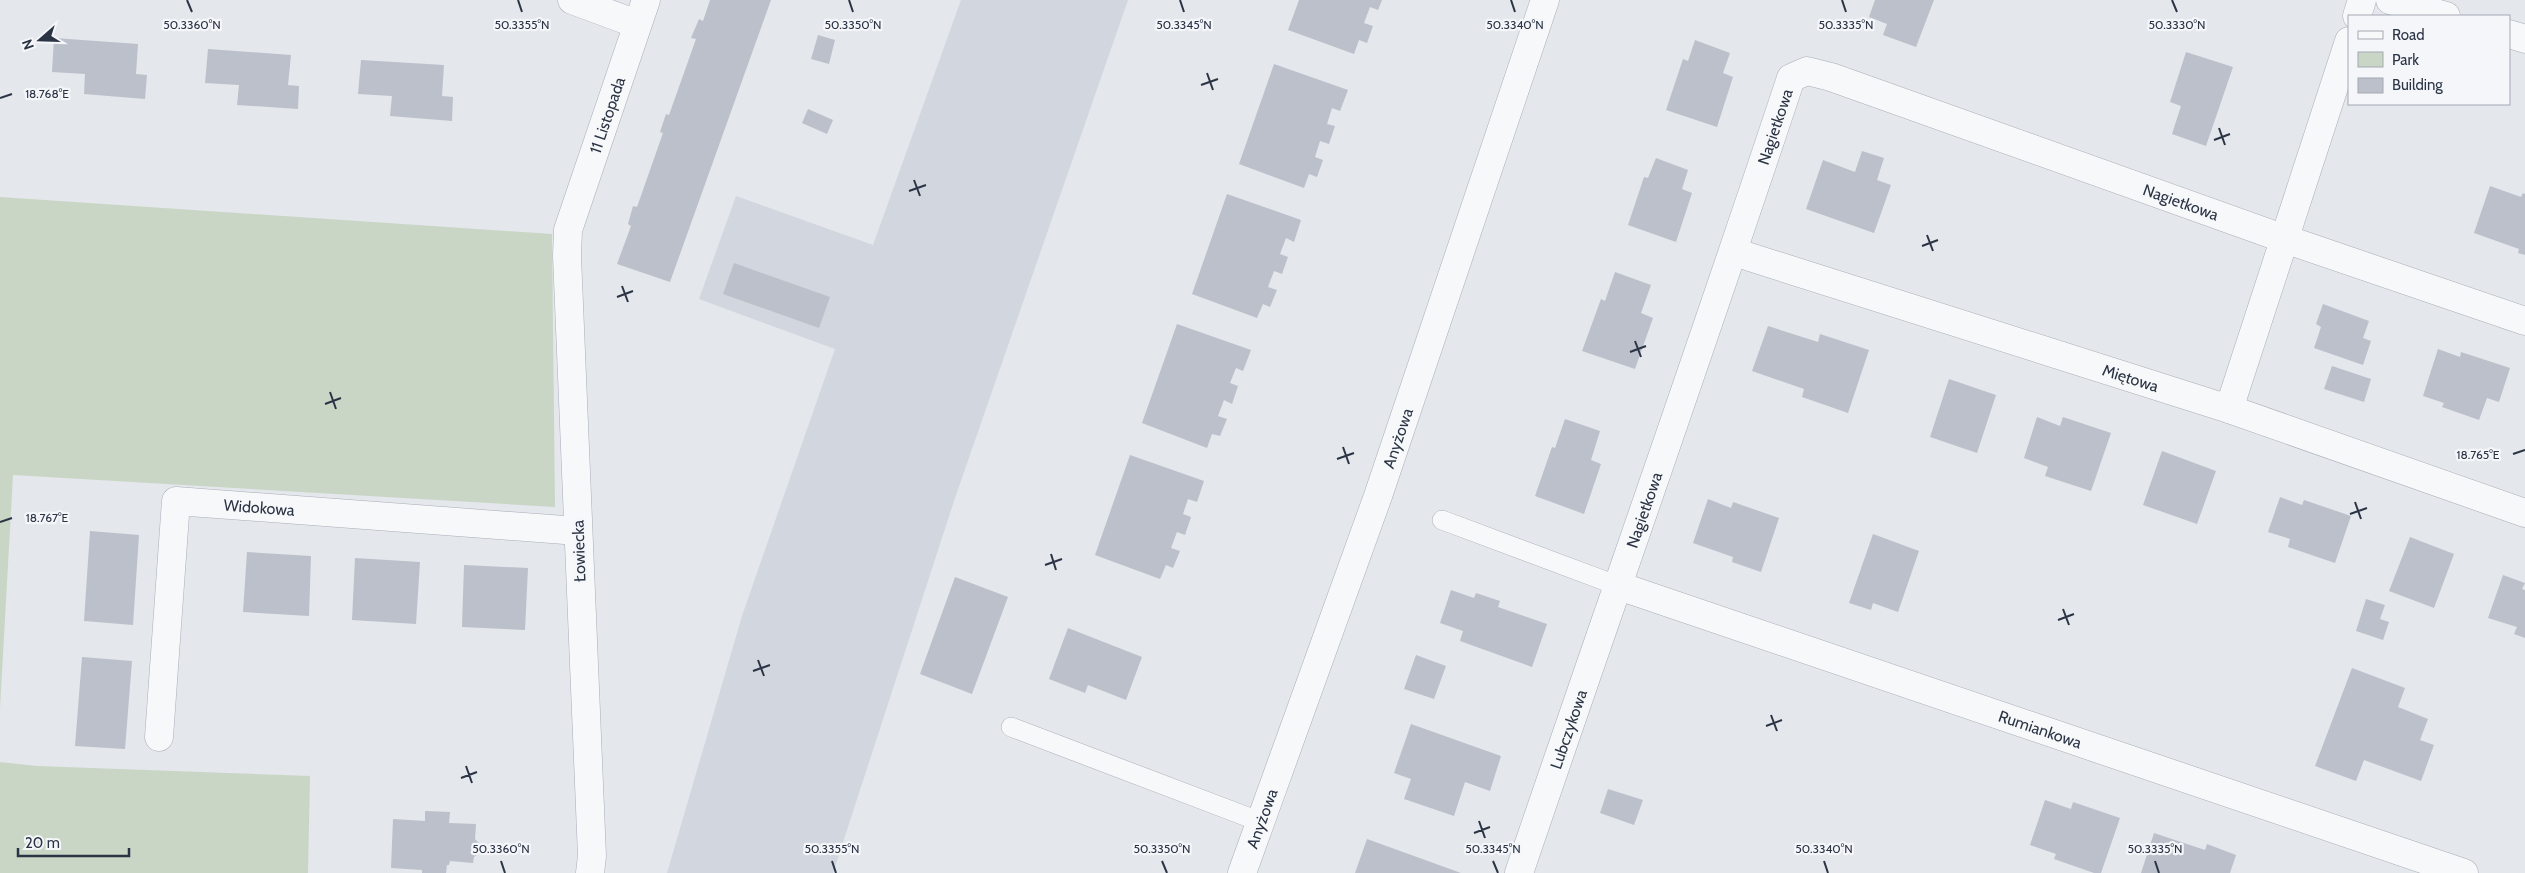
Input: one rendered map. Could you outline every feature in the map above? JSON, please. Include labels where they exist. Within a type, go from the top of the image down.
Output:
[{"type":"street","points":[[572,0],[642,12]]},
{"type":"street","name":"Anyżowa","points":[[1242,873],[1378,496],[1546,0]]},
{"type":"street","points":[[2357,15],[2362,0]]},
{"type":"street","points":[[2390,0],[2442,15]]},
{"type":"street","name":"11 Listopada","points":[[568,230],[642,12]]},
{"type":"street","points":[[2510,34],[2525,39]]},
{"type":"street","points":[[2229,409],[2348,44]]},
{"type":"street","name":"Nagietkowa","points":[[1616,585],[1734,252],[1791,78],[1807,71],[1831,77],[2284,239],[2525,321]]},
{"type":"street","name":"Łowiecka","points":[[568,230],[578,531],[592,856],[590,873]]},
{"type":"street","name":"Miętowa","points":[[1734,252],[2229,409],[2525,513]]},
{"type":"street","name":"Widokowa","points":[[159,738],[176,501],[578,531]]},
{"type":"street","name":"Lubczykowa","points":[[1520,873],[1616,585]]},
{"type":"street","name":"Rumiankowa","points":[[1616,585],[2464,873]]},
{"type":"lane","points":[[1442,520],[1616,585]]},
{"type":"lane","points":[[1011,726],[1261,822]]},
{"type":"shaded area","points":[[961,0],[1128,0],[955,498],[833,873],[667,873],[742,616],[835,349],[699,299],[736,196],[873,245]]},
{"type":"green space","points":[[0,197],[552,234],[555,507],[13,475],[0,708]]},
{"type":"green space","points":[[0,762],[37,766],[310,776],[308,873],[0,873]]},
{"type":"building","points":[[710,0],[771,0],[670,282],[617,264],[631,226],[628,224],[633,206],[637,207],[663,133],[660,132],[666,114],[669,115],[696,39],[691,38],[699,19],[703,21]]},
{"type":"building","points":[[1299,0],[1382,0],[1378,10],[1370,7],[1364,23],[1373,26],[1367,43],[1359,40],[1354,54],[1288,30]]},
{"type":"building","points":[[1875,0],[1934,0],[1916,47],[1883,35],[1887,24],[1869,17]]},
{"type":"building","points":[[818,35],[835,40],[829,64],[811,59]]},
{"type":"building","points":[[54,38],[138,44],[136,74],[147,75],[145,99],[84,94],[85,74],[52,72]]},
{"type":"building","points":[[1695,40],[1730,53],[1723,73],[1733,77],[1717,127],[1666,110],[1683,59],[1688,61]]},
{"type":"building","points":[[208,49],[291,55],[288,85],[299,86],[298,109],[237,105],[239,85],[205,83]]},
{"type":"building","points":[[2186,52],[2233,67],[2206,146],[2172,134],[2181,106],[2170,102]]},
{"type":"building","points":[[361,60],[444,65],[442,96],[453,97],[452,121],[390,116],[392,96],[358,94]]},
{"type":"building","points":[[1274,64],[1348,90],[1340,111],[1332,108],[1327,124],[1335,126],[1329,144],[1320,141],[1315,157],[1323,160],[1317,177],[1309,174],[1304,188],[1239,164]]},
{"type":"building","points":[[808,109],[833,120],[827,134],[802,123]]},
{"type":"building","points":[[1862,151],[1884,158],[1877,180],[1891,185],[1874,233],[1806,209],[1823,160],[1855,172]]},
{"type":"building","points":[[1656,158],[1688,170],[1682,189],[1692,193],[1676,242],[1628,225],[1644,177],[1648,178]]},
{"type":"building","points":[[2490,186],[2521,197],[2523,193],[2525,194],[2525,255],[2518,253],[2519,249],[2474,233]]},
{"type":"building","points":[[1227,194],[1301,220],[1294,242],[1286,238],[1280,254],[1288,257],[1282,274],[1274,271],[1268,287],[1277,290],[1270,307],[1263,304],[1257,318],[1192,294]]},
{"type":"building","points":[[734,263],[830,297],[819,328],[723,294]]},
{"type":"building","points":[[1615,272],[1651,285],[1641,313],[1653,318],[1635,369],[1582,351],[1601,299],[1605,301]]},
{"type":"building","points":[[2323,304],[2369,321],[2363,338],[2371,341],[2363,365],[2314,348],[2321,327],[2316,324]]},
{"type":"building","points":[[1177,324],[1251,350],[1243,371],[1236,368],[1230,383],[1238,386],[1232,404],[1224,400],[1218,416],[1227,419],[1220,436],[1212,434],[1207,448],[1142,423]]},
{"type":"building","points":[[1768,326],[1818,342],[1820,334],[1869,350],[1848,413],[1802,397],[1804,389],[1752,371]]},
{"type":"building","points":[[2438,349],[2460,357],[2461,352],[2510,368],[2499,402],[2487,398],[2479,420],[2442,407],[2444,403],[2423,396]]},
{"type":"building","points":[[2332,366],[2371,379],[2364,402],[2324,389]]},
{"type":"building","points":[[1949,379],[1996,395],[1977,453],[1930,437]]},
{"type":"building","points":[[2037,417],[2060,426],[2063,417],[2111,433],[2091,491],[2045,476],[2048,467],[2024,458]]},
{"type":"building","points":[[1565,419],[1600,431],[1591,460],[1601,464],[1584,514],[1535,496],[1552,447],[1555,448]]},
{"type":"building","points":[[2162,451],[2216,471],[2197,524],[2143,505]]},
{"type":"building","points":[[1130,455],[1204,481],[1197,502],[1188,499],[1183,514],[1191,517],[1185,535],[1177,532],[1171,548],[1180,551],[1173,568],[1166,565],[1160,579],[1095,555]]},
{"type":"building","points":[[2280,497],[2302,505],[2304,500],[2351,516],[2335,563],[2288,547],[2290,539],[2268,532]]},
{"type":"building","points":[[1708,499],[1731,508],[1733,502],[1779,518],[1761,572],[1732,562],[1733,557],[1693,543]]},
{"type":"building","points":[[90,531],[139,535],[133,625],[84,621]]},
{"type":"building","points":[[1873,534],[1919,551],[1898,612],[1873,603],[1871,610],[1849,603]]},
{"type":"building","points":[[2410,537],[2454,554],[2434,608],[2389,591]]},
{"type":"building","points":[[247,552],[311,556],[309,616],[243,612]]},
{"type":"building","points":[[355,558],[420,562],[416,624],[352,620]]},
{"type":"building","points":[[464,565],[528,568],[525,630],[462,627]]},
{"type":"building","points":[[2503,575],[2525,583],[2522,589],[2525,590],[2525,638],[2514,634],[2517,627],[2488,618]]},
{"type":"building","points":[[955,577],[1008,597],[972,694],[920,674]]},
{"type":"building","points":[[1451,590],[1474,598],[1476,593],[1500,601],[1498,607],[1547,624],[1532,667],[1460,641],[1463,631],[1440,623]]},
{"type":"building","points":[[2366,599],[2385,605],[2380,619],[2389,622],[2383,640],[2356,631]]},
{"type":"building","points":[[1068,628],[1142,657],[1126,700],[1088,685],[1085,693],[1049,679]]},
{"type":"building","points":[[1416,655],[1446,666],[1434,699],[1404,689]]},
{"type":"building","points":[[82,657],[132,661],[125,749],[75,746]]},
{"type":"building","points":[[2352,668],[2405,688],[2398,707],[2428,719],[2420,740],[2434,745],[2421,781],[2364,760],[2356,781],[2315,766]]},
{"type":"building","points":[[1411,724],[1501,756],[1490,791],[1465,782],[1454,816],[1404,799],[1411,779],[1394,773]]},
{"type":"building","points":[[1608,789],[1643,800],[1634,825],[1600,813]]},
{"type":"building","points":[[2045,800],[2071,809],[2073,802],[2120,818],[2101,873],[2094,873],[2054,859],[2056,854],[2030,845]]},
{"type":"building","points":[[425,811],[450,812],[449,823],[476,824],[475,839],[480,844],[480,853],[474,857],[473,863],[450,861],[449,865],[447,865],[446,873],[422,873],[422,870],[391,868],[393,819],[425,821]]},
{"type":"building","points":[[2154,833],[2205,850],[2207,844],[2236,855],[2230,873],[2141,873]]},
{"type":"building","points":[[1367,839],[1461,873],[1355,873]]}]
